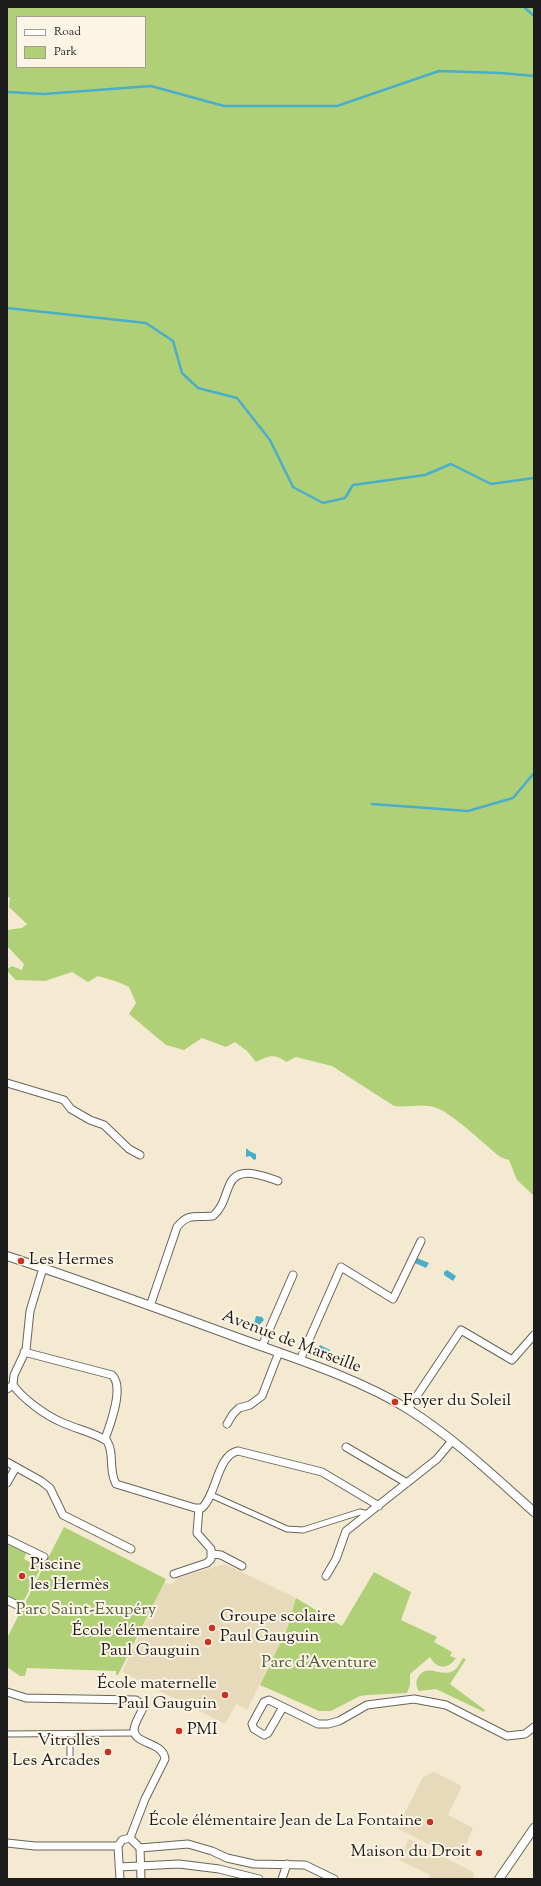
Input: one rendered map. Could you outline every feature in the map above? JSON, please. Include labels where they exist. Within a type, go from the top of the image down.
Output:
[{"type":"street","points":[[7,1082],[64,1100],[71,1109],[90,1120],[104,1125],[129,1149],[140,1155]]},
{"type":"street","points":[[150,1306],[177,1227],[182,1221],[189,1216],[213,1216],[220,1210],[226,1198],[229,1185],[234,1178],[246,1172],[278,1181]]},
{"type":"street","points":[[300,1360],[341,1267],[393,1299],[420,1241]]},
{"type":"street","name":"Avenue de Marseille","points":[[7,1256],[279,1352],[376,1392],[408,1409],[452,1442],[487,1470],[534,1512]]},
{"type":"street","points":[[43,1268],[30,1311],[24,1352],[10,1387],[60,1422],[105,1439],[111,1447],[112,1477],[116,1484],[202,1508],[208,1503],[225,1460],[231,1453],[238,1451],[322,1472],[379,1506]]},
{"type":"street","points":[[262,1346],[292,1275]]},
{"type":"street","points":[[408,1409],[461,1330],[512,1360],[534,1335]]},
{"type":"street","points":[[24,1352],[112,1375],[116,1378],[118,1384],[114,1412],[105,1439]]},
{"type":"street","points":[[227,1424],[239,1408],[250,1405],[262,1396],[279,1352]]},
{"type":"street","points":[[326,1576],[336,1559],[346,1531],[437,1460],[452,1442]]},
{"type":"street","points":[[346,1447],[407,1483]]},
{"type":"street","points":[[7,1462],[41,1481],[50,1488],[63,1516],[131,1550]]},
{"type":"street","points":[[7,1483],[16,1467]]},
{"type":"street","points":[[210,1495],[288,1529],[303,1530],[360,1512],[368,1514]]},
{"type":"street","points":[[174,1574],[208,1563],[211,1559],[212,1554],[208,1543],[197,1533],[199,1508]]},
{"type":"street","points":[[7,1539],[44,1557]]},
{"type":"street","points":[[212,1554],[221,1555],[242,1566]]},
{"type":"street","points":[[7,1600],[17,1605]]},
{"type":"street","points":[[10,1692],[26,1698],[136,1700],[140,1703],[143,1708],[134,1727],[134,1733],[137,1738],[161,1749],[165,1754],[166,1759],[145,1799],[130,1838]]},
{"type":"street","points":[[283,1707],[266,1735],[254,1729],[252,1724],[266,1701],[269,1700],[318,1724],[328,1724],[339,1721],[367,1704],[414,1700],[446,1705],[507,1736],[524,1734],[534,1727]]},
{"type":"street","points":[[7,1734],[70,1736],[134,1733]]},
{"type":"street","points":[[70,1736],[70,1760]]},
{"type":"street","points":[[499,1879],[534,1828]]},
{"type":"street","points":[[120,1879],[118,1846],[122,1840],[130,1838]]},
{"type":"street","points":[[130,1838],[140,1848],[141,1879]]},
{"type":"street","points":[[7,1843],[35,1846],[118,1846]]},
{"type":"street","points":[[140,1848],[188,1844],[212,1851],[240,1862],[254,1864],[305,1865],[334,1879]]},
{"type":"street","points":[[119,1867],[179,1864],[219,1869],[259,1879]]},
{"type":"street","points":[[282,1879],[287,1864]]},
{"type":"shaded area","name":"École élémentaire Paul Gauguin","points":[[225,1564],[296,1598],[287,1629],[247,1710],[236,1704],[225,1724],[122,1672],[164,1582],[171,1585],[177,1578]]},
{"type":"shaded area","name":"École élémentaire Jean de La Fontaine","points":[[434,1772],[462,1786],[448,1815],[473,1828],[459,1860],[397,1828],[423,1777]]},
{"type":"shaded area","points":[[409,1839],[473,1872],[474,1879],[428,1879],[430,1875],[399,1860]]},
{"type":"green space","points":[[7,7],[534,7],[534,1196],[517,1180],[509,1160],[496,1154],[450,1115],[439,1109],[428,1106],[394,1106],[332,1066],[296,1057],[286,1062],[278,1057],[271,1056],[256,1062],[247,1051],[235,1042],[226,1047],[202,1038],[184,1050],[166,1045],[129,1014],[136,1003],[129,987],[118,982],[98,976],[88,982],[72,972],[45,981],[16,980],[7,971],[7,969],[12,966],[22,970],[24,964],[7,946],[7,930],[22,928],[27,924],[9,907],[10,898],[7,896]]},
{"type":"green space","name":"Parc Saint-Exupéry","points":[[64,1527],[166,1579],[118,1675],[116,1675],[116,1671],[27,1668],[25,1676],[20,1676],[7,1667],[7,1638]]},
{"type":"green space","name":"Piscine les Hermès","points":[[7,1544],[26,1553],[24,1559],[41,1568],[22,1604],[7,1596]]},
{"type":"green space","name":"Parc d'Aventure","points":[[374,1572],[411,1592],[401,1620],[437,1637],[434,1642],[452,1652],[450,1656],[456,1658],[453,1662],[446,1666],[439,1666],[435,1664],[430,1657],[410,1674],[410,1685],[407,1693],[360,1696],[331,1711],[319,1711],[260,1685],[287,1629],[296,1598],[342,1626]]},
{"type":"green space","points":[[463,1658],[466,1659],[450,1684],[485,1710],[484,1712],[436,1689],[419,1691],[417,1687],[417,1680],[422,1673],[426,1671],[442,1673],[451,1672],[457,1668]]},
{"type":"water","points":[[246,1149],[256,1154],[256,1159],[254,1160],[250,1156],[246,1157]]},
{"type":"water","points":[[417,1258],[429,1263],[426,1268],[415,1263]]},
{"type":"water","points":[[447,1270],[456,1276],[453,1281],[444,1275],[444,1272]]},
{"type":"water","points":[[256,1316],[262,1317],[264,1320],[257,1327],[254,1324]]},
{"type":"water","points":[[320,1345],[330,1350],[328,1355],[317,1350]]},
{"type":"waterway","points":[[524,7],[534,16]]},
{"type":"waterway","points":[[7,92],[44,94],[151,86],[224,106],[337,106],[439,71],[501,73],[534,76]]},
{"type":"waterway","points":[[7,308],[146,323],[173,341],[182,373],[198,388],[237,398],[270,440],[293,487],[323,503],[345,498],[353,485],[425,475],[451,464],[491,484],[534,478]]},
{"type":"waterway","points":[[372,804],[468,811],[513,798],[534,773]]},
{"type":"place","name":"Les Hermes","points":[[21,1261]]},
{"type":"place","name":"Foyer du Soleil","points":[[395,1402]]},
{"type":"place","name":"Piscine les Hermès","points":[[22,1576]]},
{"type":"place","name":"Groupe scolaire Paul Gauguin","points":[[212,1628]]},
{"type":"place","name":"École élémentaire Paul Gauguin","points":[[208,1642]]},
{"type":"place","name":"École maternelle Paul Gauguin","points":[[225,1695]]},
{"type":"place","name":"PMI","points":[[179,1731]]},
{"type":"place","name":"Vitrolles Les Arcades","points":[[108,1752]]},
{"type":"place","name":"École élémentaire Jean de La Fontaine","points":[[430,1822]]},
{"type":"place","name":"Maison du Droit","points":[[479,1853]]}]
